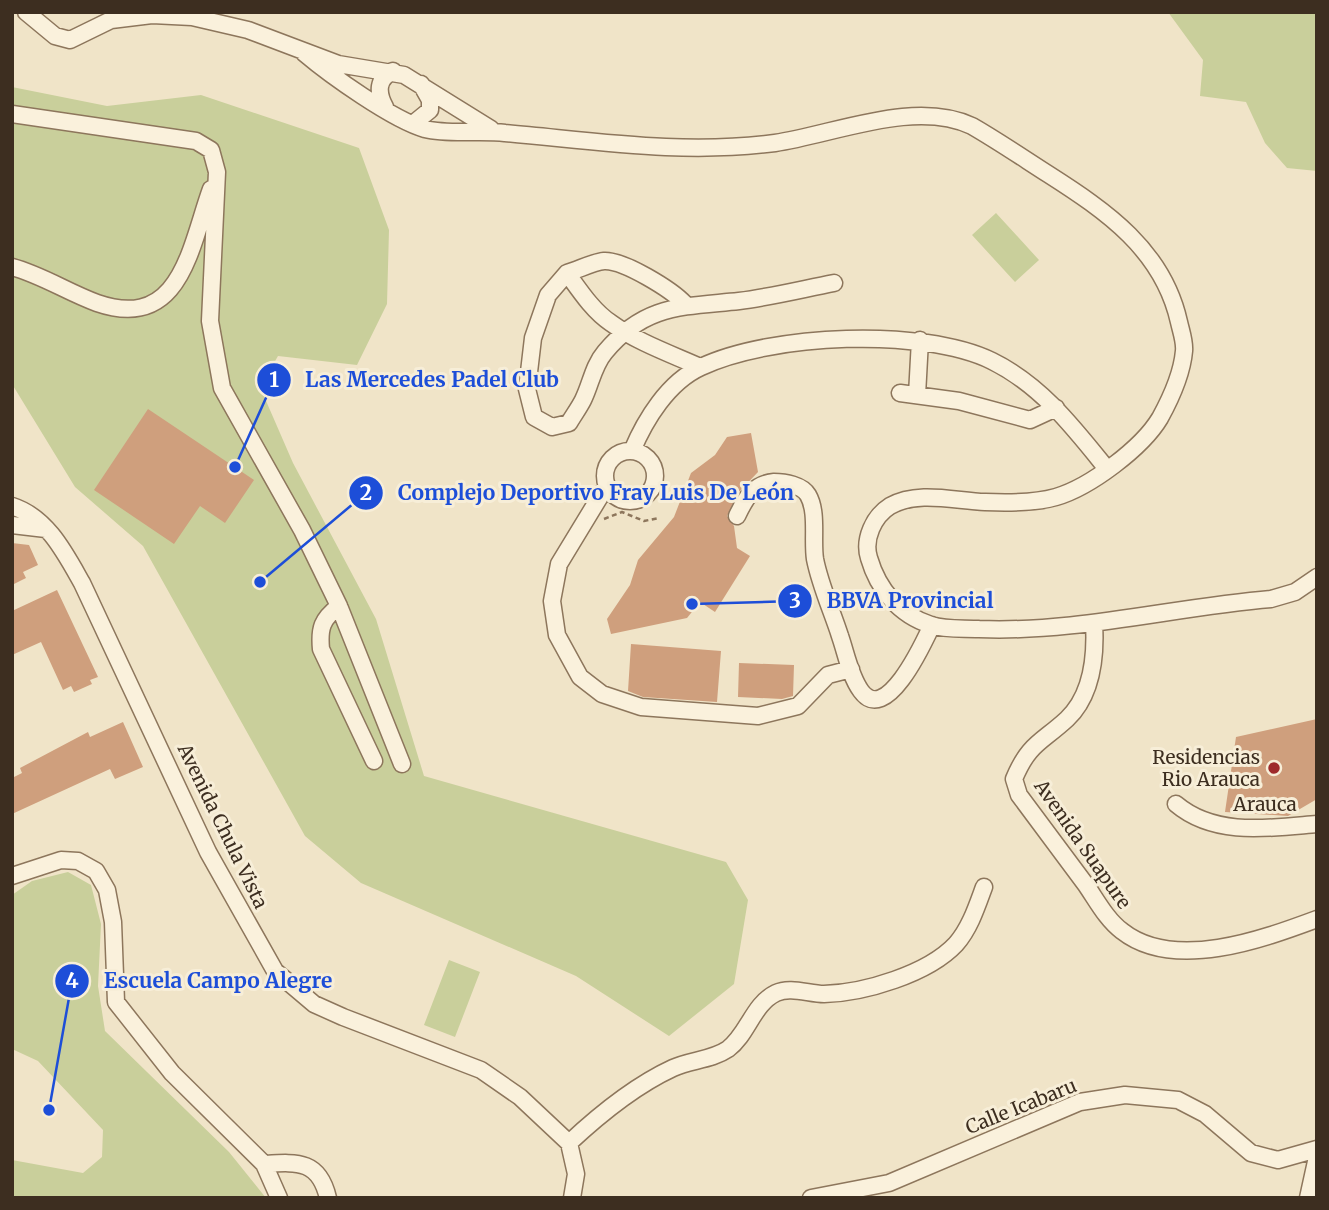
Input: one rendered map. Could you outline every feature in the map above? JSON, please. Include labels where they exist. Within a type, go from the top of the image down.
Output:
[{"type":"street","points":[[26,12],[55,36],[70,40],[111,20],[170,15],[248,30],[338,64],[393,72],[420,82],[477,123],[499,132]]},
{"type":"street","points":[[304,53],[385,107],[426,129],[499,132],[664,148],[774,143],[903,118],[952,117],[996,140],[1089,200],[1129,231],[1154,264],[1176,307],[1185,348],[1173,392],[1153,429],[1091,481],[1057,496],[988,503],[928,498],[907,500],[884,511],[869,535],[867,552],[877,581],[897,606],[932,625],[1000,629],[1094,622],[1271,599],[1295,592],[1317,577]]},
{"type":"street","points":[[385,107],[379,85],[382,79],[393,72]]},
{"type":"street","points":[[414,123],[430,110],[430,100],[420,82]]},
{"type":"street","points":[[12,114],[196,141],[211,150],[217,172],[210,321],[222,388],[295,518],[339,606],[402,764]]},
{"type":"street","points":[[12,267],[36,274],[96,303],[129,308],[159,302],[172,289],[186,267],[217,172]]},
{"type":"street","points":[[685,304],[671,289],[619,264],[603,261],[567,273],[548,295],[533,338],[527,389],[534,417],[552,428],[569,423],[583,400],[592,374],[603,354],[625,331],[649,316],[685,304],[740,301],[834,283]]},
{"type":"street","points":[[567,273],[609,322],[700,367]]},
{"type":"street","points":[[632,451],[643,425],[664,399],[700,367],[744,354],[796,344],[851,338],[920,340],[962,348],[994,362],[1029,384],[1056,408],[1107,469]]},
{"type":"street","points":[[920,340],[908,394],[959,401],[1030,421],[1056,408]]},
{"type":"street","points":[[632,451],[640,453],[653,466],[655,479],[651,491],[639,500],[629,502],[614,496],[605,477],[609,464],[623,453],[632,451]]},
{"type":"street","points":[[737,516],[747,496],[762,484],[777,482],[796,485],[808,494],[813,511],[816,562],[851,669],[862,692],[869,697],[877,699],[891,694],[919,652],[932,625]]},
{"type":"street","points":[[607,485],[559,564],[552,601],[557,635],[580,677],[602,694],[641,707],[758,716],[798,706],[828,675],[851,669]]},
{"type":"street","name":"Avenida Chula Vista","points":[[12,506],[26,510],[58,540],[82,583],[208,852],[275,971],[314,1004],[481,1070],[520,1097],[569,1143]]},
{"type":"street","points":[[12,525],[46,530]]},
{"type":"street","points":[[339,606],[323,620],[319,632],[321,649],[374,761]]},
{"type":"street","name":"Avenida Suapure","points":[[1094,622],[1095,645],[1080,704],[1065,720],[1032,746],[1014,779],[1018,795],[1112,922],[1144,943],[1184,948],[1243,945],[1317,919]]},
{"type":"street","name":"Arauca","points":[[1177,804],[1201,820],[1237,827],[1267,829],[1317,824]]},
{"type":"street","points":[[12,876],[61,860],[78,861],[96,870],[107,890],[113,922],[116,1002],[173,1073],[264,1164],[279,1198]]},
{"type":"street","points":[[572,1198],[576,1174],[569,1143],[595,1119],[675,1067],[728,1049],[745,1031],[763,1002],[778,992],[823,994],[873,987],[934,961],[956,944],[971,921],[984,887]]},
{"type":"street","name":"Calle Icabaru","points":[[811,1198],[889,1183],[1070,1106],[1125,1095],[1178,1100],[1205,1114],[1251,1153],[1278,1160],[1317,1149]]},
{"type":"street","points":[[1308,1198],[1317,1157]]},
{"type":"street","points":[[264,1164],[298,1163],[313,1169],[324,1181],[328,1198]]},
{"type":"path","points":[[581,528],[622,512],[644,521],[659,518]]},
{"type":"green space","points":[[1168,12],[1317,12],[1317,171],[1287,168],[1265,143],[1246,102],[1200,96],[1203,60]]},
{"type":"green space","points":[[12,87],[107,106],[201,95],[359,148],[389,230],[387,304],[357,365],[278,356],[260,387],[293,463],[376,619],[424,776],[726,862],[748,900],[734,984],[669,1036],[576,976],[361,883],[305,836],[143,546],[75,487],[12,384]]},
{"type":"green space","points":[[996,213],[1039,260],[1015,282],[972,235]]},
{"type":"green space","points":[[68,872],[91,885],[101,924],[98,986],[105,1031],[229,1152],[266,1198],[12,1198],[12,1160],[83,1173],[102,1157],[103,1130],[38,1061],[12,1049],[12,895],[32,881]]},
{"type":"green space","points":[[449,960],[480,972],[455,1037],[424,1025]]},
{"type":"building","points":[[148,409],[254,480],[225,523],[200,506],[174,544],[94,490]]},
{"type":"building","points":[[751,433],[758,472],[738,493],[727,516],[734,526],[737,548],[750,556],[715,612],[700,602],[687,618],[611,634],[607,619],[630,585],[638,560],[674,517],[691,473],[715,455],[727,437]]},
{"type":"building","points":[[12,543],[29,545],[38,565],[23,572],[26,578],[12,585]]},
{"type":"building","points":[[57,590],[98,677],[90,680],[92,684],[74,692],[71,686],[63,690],[41,642],[12,655],[12,611]]},
{"type":"building","points":[[631,644],[721,651],[717,702],[643,697],[628,691]]},
{"type":"building","points":[[739,663],[794,665],[793,696],[782,699],[738,697]]},
{"type":"building","name":"Residencias Rio Arauca","points":[[1317,719],[1317,799],[1288,816],[1225,812],[1236,737]]},
{"type":"building","points":[[123,722],[143,767],[115,779],[110,769],[12,814],[12,778],[22,773],[20,768],[88,732],[90,737]]},
{"type":"place","name":"Las Mercedes Padel Club","points":[[235,467]]},
{"type":"place","name":"Complejo Deportivo Fray Luis De León","points":[[260,582]]},
{"type":"place","name":"BBVA Provincial","points":[[692,604]]},
{"type":"place","name":"Residencias Rio Arauca","points":[[1274,768]]},
{"type":"place","name":"Escuela Campo Alegre","points":[[49,1110]]}]
